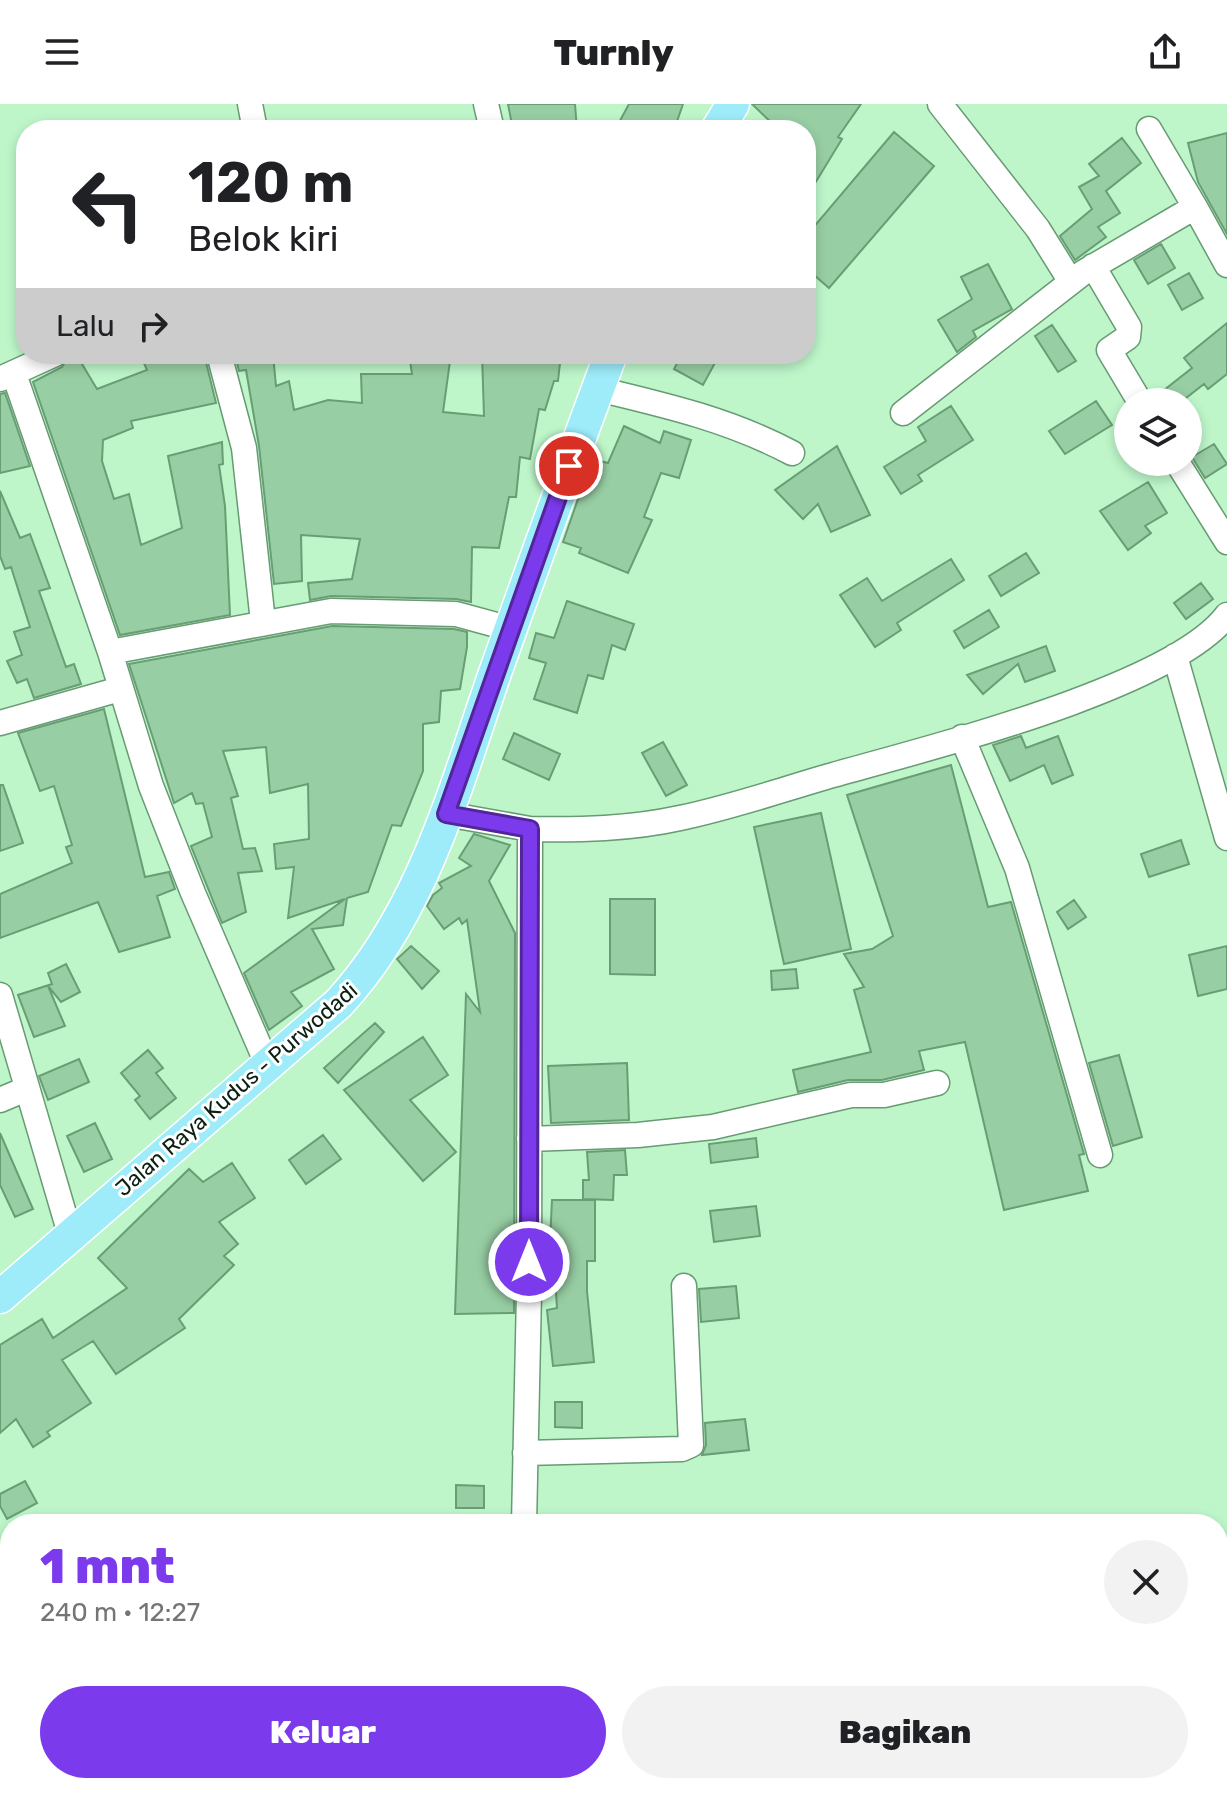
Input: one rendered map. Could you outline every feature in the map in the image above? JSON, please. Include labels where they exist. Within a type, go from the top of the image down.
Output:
[{"type":"main road","name":"Jalan Raya Kudus - Purwodadi","points":[[0,1297],[339,1003],[366,973],[398,927],[446,814],[607,364]]},
{"type":"street","points":[[940,104],[1038,229],[1071,282]]},
{"type":"street","points":[[1149,129],[1227,265]]},
{"type":"street","points":[[903,413],[1093,266],[1195,207]]},
{"type":"street","points":[[1093,266],[1129,327],[1128,337],[1109,350],[1132,388]]},
{"type":"street","points":[[33,364],[7,376],[110,652],[151,786],[187,879],[268,1066]]},
{"type":"street","points":[[222,364],[244,448],[263,622]]},
{"type":"street","points":[[598,389],[680,408],[750,431],[792,453]]},
{"type":"street","points":[[1186,476],[1227,542]]},
{"type":"street","points":[[110,652],[331,611],[456,614],[511,629]]},
{"type":"street","points":[[446,814],[530,829],[600,830],[680,818],[962,737],[1127,681],[1175,656],[1218,627],[1227,615]]},
{"type":"street","points":[[1175,656],[1227,838]]},
{"type":"street","points":[[0,723],[120,689]]},
{"type":"street","points":[[962,737],[1017,868],[1100,1155]]},
{"type":"street","points":[[524,1514],[530,829]]},
{"type":"street","points":[[0,995],[70,1234]]},
{"type":"street","points":[[529,1139],[638,1135],[713,1127],[851,1095],[884,1095],[937,1083]]},
{"type":"street","points":[[0,1100],[26,1089]]},
{"type":"street","points":[[525,1453],[682,1449],[691,1445],[684,1286]]},
{"type":"building","points":[[508,104],[575,104],[576,120],[511,120]]},
{"type":"building","points":[[629,104],[683,104],[677,120],[620,120]]},
{"type":"building","points":[[752,104],[861,104],[838,137],[842,139],[816,182],[816,120],[769,120]]},
{"type":"building","points":[[894,132],[934,166],[829,288],[816,277],[816,224]]},
{"type":"building","points":[[1227,133],[1227,234],[1198,182],[1188,143]]},
{"type":"building","points":[[1122,138],[1141,163],[1106,191],[1120,213],[1098,227],[1106,237],[1075,260],[1060,236],[1092,209],[1079,187],[1099,176],[1089,164]]},
{"type":"building","points":[[1161,244],[1175,268],[1148,284],[1134,260]]},
{"type":"building","points":[[988,264],[1012,309],[973,331],[976,337],[957,352],[938,320],[972,299],[961,277]]},
{"type":"building","points":[[1189,273],[1203,298],[1182,310],[1168,285]]},
{"type":"building","points":[[1227,323],[1227,374],[1208,389],[1204,384],[1199,388],[1167,388],[1192,368],[1184,358]]},
{"type":"building","points":[[1052,325],[1076,361],[1058,372],[1035,336]]},
{"type":"building","points":[[64,364],[82,364],[97,389],[147,370],[144,364],[206,364],[216,403],[131,421],[133,428],[103,440],[102,461],[114,499],[129,494],[141,545],[182,528],[168,456],[222,442],[223,464],[219,465],[225,506],[230,615],[120,635],[33,382]]},
{"type":"building","points":[[237,364],[274,364],[276,386],[289,381],[294,410],[328,400],[362,403],[361,374],[412,374],[410,364],[450,364],[443,412],[484,416],[482,364],[560,364],[558,381],[554,381],[545,410],[539,409],[530,459],[520,457],[516,497],[509,497],[499,548],[472,547],[471,602],[331,596],[310,600],[308,583],[352,579],[360,539],[301,535],[302,581],[274,584],[259,446],[246,370],[239,371]]},
{"type":"building","points":[[677,364],[714,364],[703,385],[674,369]]},
{"type":"building","points":[[5,393],[30,466],[0,473],[0,394]]},
{"type":"building","points":[[1096,401],[1112,425],[1065,454],[1049,431]]},
{"type":"building","points":[[951,406],[973,440],[918,475],[922,481],[901,494],[884,467],[926,441],[918,427]]},
{"type":"building","points":[[624,426],[660,443],[664,431],[691,440],[679,478],[661,473],[644,517],[652,520],[628,573],[579,553],[581,548],[563,542],[592,459],[608,463]]},
{"type":"building","points":[[1214,444],[1227,464],[1205,478],[1202,473],[1202,451]]},
{"type":"building","points":[[837,446],[870,515],[831,532],[818,504],[803,519],[775,490]]},
{"type":"building","points":[[1148,482],[1167,513],[1145,526],[1151,533],[1128,550],[1100,511]]},
{"type":"building","points":[[0,491],[20,538],[30,534],[50,588],[39,591],[66,667],[74,664],[81,684],[34,698],[27,679],[17,683],[7,661],[22,655],[14,632],[30,627],[11,567],[5,569],[0,556]]},
{"type":"building","points":[[1026,553],[1039,573],[1001,596],[989,576]]},
{"type":"building","points":[[951,559],[964,580],[897,623],[901,630],[875,647],[840,595],[867,578],[882,601]]},
{"type":"building","points":[[1201,583],[1213,599],[1186,619],[1174,603]]},
{"type":"building","points":[[567,601],[634,624],[625,650],[612,645],[603,679],[588,675],[577,713],[534,699],[546,663],[529,658],[536,633],[554,638]]},
{"type":"building","points":[[989,610],[999,627],[964,648],[954,631]]},
{"type":"building","points":[[332,626],[454,629],[467,632],[467,647],[460,689],[441,691],[439,722],[423,724],[423,771],[401,826],[392,825],[368,892],[347,898],[343,925],[312,929],[334,969],[291,992],[302,1006],[269,1030],[244,973],[345,899],[288,918],[294,867],[276,869],[274,844],[309,839],[308,784],[270,793],[266,747],[223,751],[238,796],[231,798],[243,849],[255,848],[262,871],[238,873],[246,912],[222,923],[191,846],[212,837],[203,803],[196,804],[192,793],[174,803],[129,664]]},
{"type":"building","points":[[1046,646],[1055,671],[1025,682],[1018,664],[983,694],[967,675]]},
{"type":"building","points":[[104,709],[145,877],[169,872],[175,889],[157,896],[170,937],[119,952],[98,902],[0,938],[0,894],[72,863],[66,847],[72,845],[54,786],[40,791],[18,733]]},
{"type":"building","points":[[514,733],[560,754],[549,780],[503,759]]},
{"type":"building","points":[[1021,736],[1026,748],[1058,736],[1073,775],[1052,784],[1044,765],[1010,781],[993,745]]},
{"type":"building","points":[[663,742],[687,785],[666,796],[642,753]]},
{"type":"building","points":[[951,765],[988,907],[1011,902],[1084,1154],[1079,1155],[1088,1191],[1004,1210],[965,1042],[919,1051],[924,1070],[882,1080],[848,1080],[798,1092],[793,1070],[871,1052],[854,990],[864,987],[844,954],[872,949],[893,936],[847,795]]},
{"type":"building","points":[[0,785],[3,785],[23,843],[0,851]]},
{"type":"building","points":[[821,813],[851,949],[784,964],[754,827]]},
{"type":"building","points":[[474,834],[510,845],[489,881],[515,933],[514,1313],[455,1314],[466,994],[480,1012],[467,920],[462,924],[459,918],[444,929],[427,906],[433,895],[442,888],[439,883],[471,866],[459,858]]},
{"type":"building","points":[[1181,840],[1189,864],[1149,877],[1141,854]]},
{"type":"building","points":[[610,899],[655,899],[655,975],[610,974]]},
{"type":"building","points":[[1074,900],[1086,917],[1068,929],[1057,912]]},
{"type":"building","points":[[411,946],[439,971],[422,989],[397,959]]},
{"type":"building","points":[[1227,946],[1227,989],[1198,996],[1189,955]]},
{"type":"building","points":[[66,964],[80,992],[61,1002],[48,986],[65,1026],[34,1037],[18,995],[52,984],[48,973]]},
{"type":"building","points":[[796,969],[798,988],[772,990],[771,971]]},
{"type":"building","points":[[375,1023],[384,1032],[338,1083],[324,1068]]},
{"type":"building","points":[[423,1037],[448,1075],[410,1100],[456,1152],[423,1181],[344,1090]]},
{"type":"building","points":[[148,1050],[163,1068],[156,1073],[176,1098],[150,1119],[135,1100],[140,1096],[121,1073]]},
{"type":"building","points":[[1119,1055],[1142,1137],[1113,1146],[1089,1063]]},
{"type":"building","points":[[79,1059],[89,1082],[48,1100],[39,1076]]},
{"type":"building","points":[[627,1063],[629,1120],[551,1123],[548,1066]]},
{"type":"building","points":[[95,1123],[112,1159],[84,1172],[67,1136]]},
{"type":"building","points":[[0,1133],[33,1209],[15,1217],[0,1185]]},
{"type":"building","points":[[323,1135],[341,1159],[306,1184],[289,1160]]},
{"type":"building","points":[[756,1138],[758,1157],[711,1163],[709,1144]]},
{"type":"building","points":[[625,1150],[627,1175],[614,1175],[613,1200],[583,1199],[583,1180],[589,1180],[587,1152]]},
{"type":"building","points":[[232,1163],[255,1198],[219,1222],[238,1244],[224,1256],[234,1265],[179,1319],[185,1328],[116,1374],[93,1341],[62,1360],[91,1403],[47,1432],[50,1436],[33,1447],[16,1419],[0,1433],[0,1345],[42,1319],[53,1338],[127,1288],[98,1258],[189,1169],[203,1182]]},
{"type":"building","points":[[552,1200],[595,1200],[595,1261],[587,1261],[594,1362],[553,1366],[547,1310],[557,1308],[554,1261],[549,1261]]},
{"type":"building","points":[[756,1206],[760,1236],[714,1242],[710,1211]]},
{"type":"building","points":[[736,1286],[739,1318],[701,1322],[699,1289]]},
{"type":"building","points":[[555,1402],[582,1402],[582,1428],[555,1427]]},
{"type":"building","points":[[745,1419],[749,1450],[702,1455],[706,1445],[705,1423]]},
{"type":"building","points":[[25,1481],[37,1503],[16,1514],[4,1514],[0,1506],[0,1494]]},
{"type":"building","points":[[456,1485],[484,1486],[484,1508],[456,1508]]},
{"type":"route","points":[[529,1262],[530,829],[446,814],[569,466]]}]
